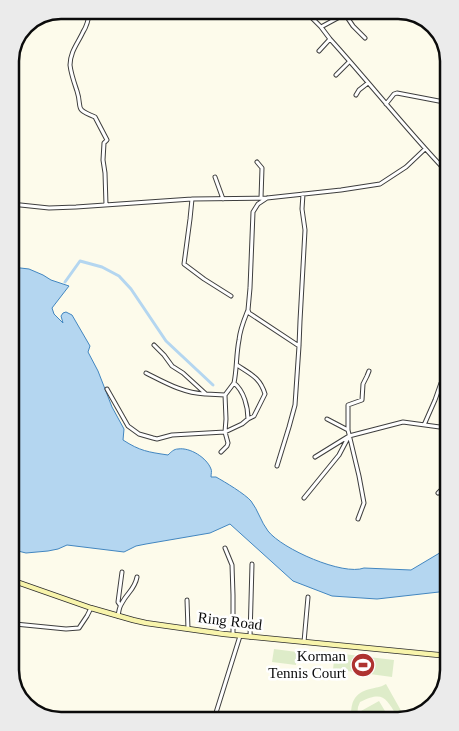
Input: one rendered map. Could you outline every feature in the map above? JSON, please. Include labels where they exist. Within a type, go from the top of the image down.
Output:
[{"type":"main road","name":"Ring Road","points":[[19,583],[91,608],[146,623],[240,636],[440,655]]},
{"type":"street","points":[[87,19],[83,32],[71,55],[70,63],[80,108],[95,117],[107,140],[104,143],[103,160],[106,205]]},
{"type":"street","points":[[314,19],[440,165]]},
{"type":"street","points":[[321,27],[336,19]]},
{"type":"street","points":[[348,19],[365,38]]},
{"type":"street","points":[[318,51],[330,39]]},
{"type":"street","points":[[336,75],[349,62]]},
{"type":"street","points":[[356,95],[368,83]]},
{"type":"street","points":[[386,104],[397,93],[440,101]]},
{"type":"street","points":[[19,205],[49,208],[267,198],[341,190],[380,184],[406,167],[425,149]]},
{"type":"street","points":[[257,162],[262,168],[261,198]]},
{"type":"street","points":[[215,177],[223,199]]},
{"type":"street","points":[[277,466],[295,405],[300,346],[305,230],[302,209],[303,194]]},
{"type":"street","points":[[221,452],[228,443],[225,432],[225,395],[234,383],[238,341],[242,323],[248,310],[253,212],[258,204],[267,198]]},
{"type":"street","points":[[192,200],[184,264],[230,296]]},
{"type":"street","points":[[248,310],[249,313],[300,346]]},
{"type":"street","points":[[154,346],[172,366],[183,373],[206,394]]},
{"type":"street","points":[[107,389],[128,426],[139,434],[157,438],[172,435],[225,432],[254,416],[265,394],[262,385],[255,377],[237,365]]},
{"type":"street","points":[[358,519],[364,503],[348,430],[348,405],[362,400],[363,384],[369,370]]},
{"type":"street","points":[[146,373],[192,394],[225,395]]},
{"type":"street","points":[[234,383],[238,386],[248,409],[248,419]]},
{"type":"street","points":[[424,425],[440,383]]},
{"type":"street","points":[[327,419],[348,430]]},
{"type":"street","points":[[315,457],[349,436],[403,422],[440,427]]},
{"type":"street","points":[[304,498],[339,455],[349,436]]},
{"type":"street","points":[[225,548],[232,565],[233,635]]},
{"type":"street","points":[[250,636],[252,564]]},
{"type":"street","points":[[120,606],[118,602],[122,572]]},
{"type":"street","points":[[118,616],[120,606],[132,590],[137,577]]},
{"type":"street","points":[[304,642],[308,597]]},
{"type":"street","points":[[187,600],[188,629]]},
{"type":"street","points":[[19,624],[66,629],[79,628],[91,608]]},
{"type":"street","points":[[216,712],[240,636]]},
{"type":"green space","points":[[274,649],[297,652],[296,665],[272,662]]},
{"type":"green space","name":"Korman Tennis Court","points":[[335,653],[394,660],[392,677],[333,669]]},
{"type":"green space","points":[[386,684],[402,712],[394,712],[386,700],[374,697],[360,702],[358,712],[352,712],[354,699],[360,693]]},
{"type":"green space","points":[[379,701],[386,712],[362,712]]},
{"type":"water","points":[[19,268],[29,269],[51,280],[69,286],[52,308],[54,314],[63,323],[61,316],[63,313],[66,312],[72,315],[90,346],[88,352],[98,371],[112,407],[124,429],[123,440],[139,449],[155,453],[168,455],[175,450],[183,449],[197,454],[209,465],[211,477],[216,477],[251,501],[268,531],[275,538],[299,553],[328,565],[354,569],[411,570],[440,553],[440,591],[377,599],[332,596],[293,581],[230,524],[210,533],[136,546],[124,552],[67,545],[48,551],[26,553],[19,551]]},
{"type":"waterway","points":[[65,282],[80,261],[102,267],[119,276],[131,289],[166,341],[213,385]]},
{"type":"place","name":"Korman Tennis Court","points":[[363,665]]}]
